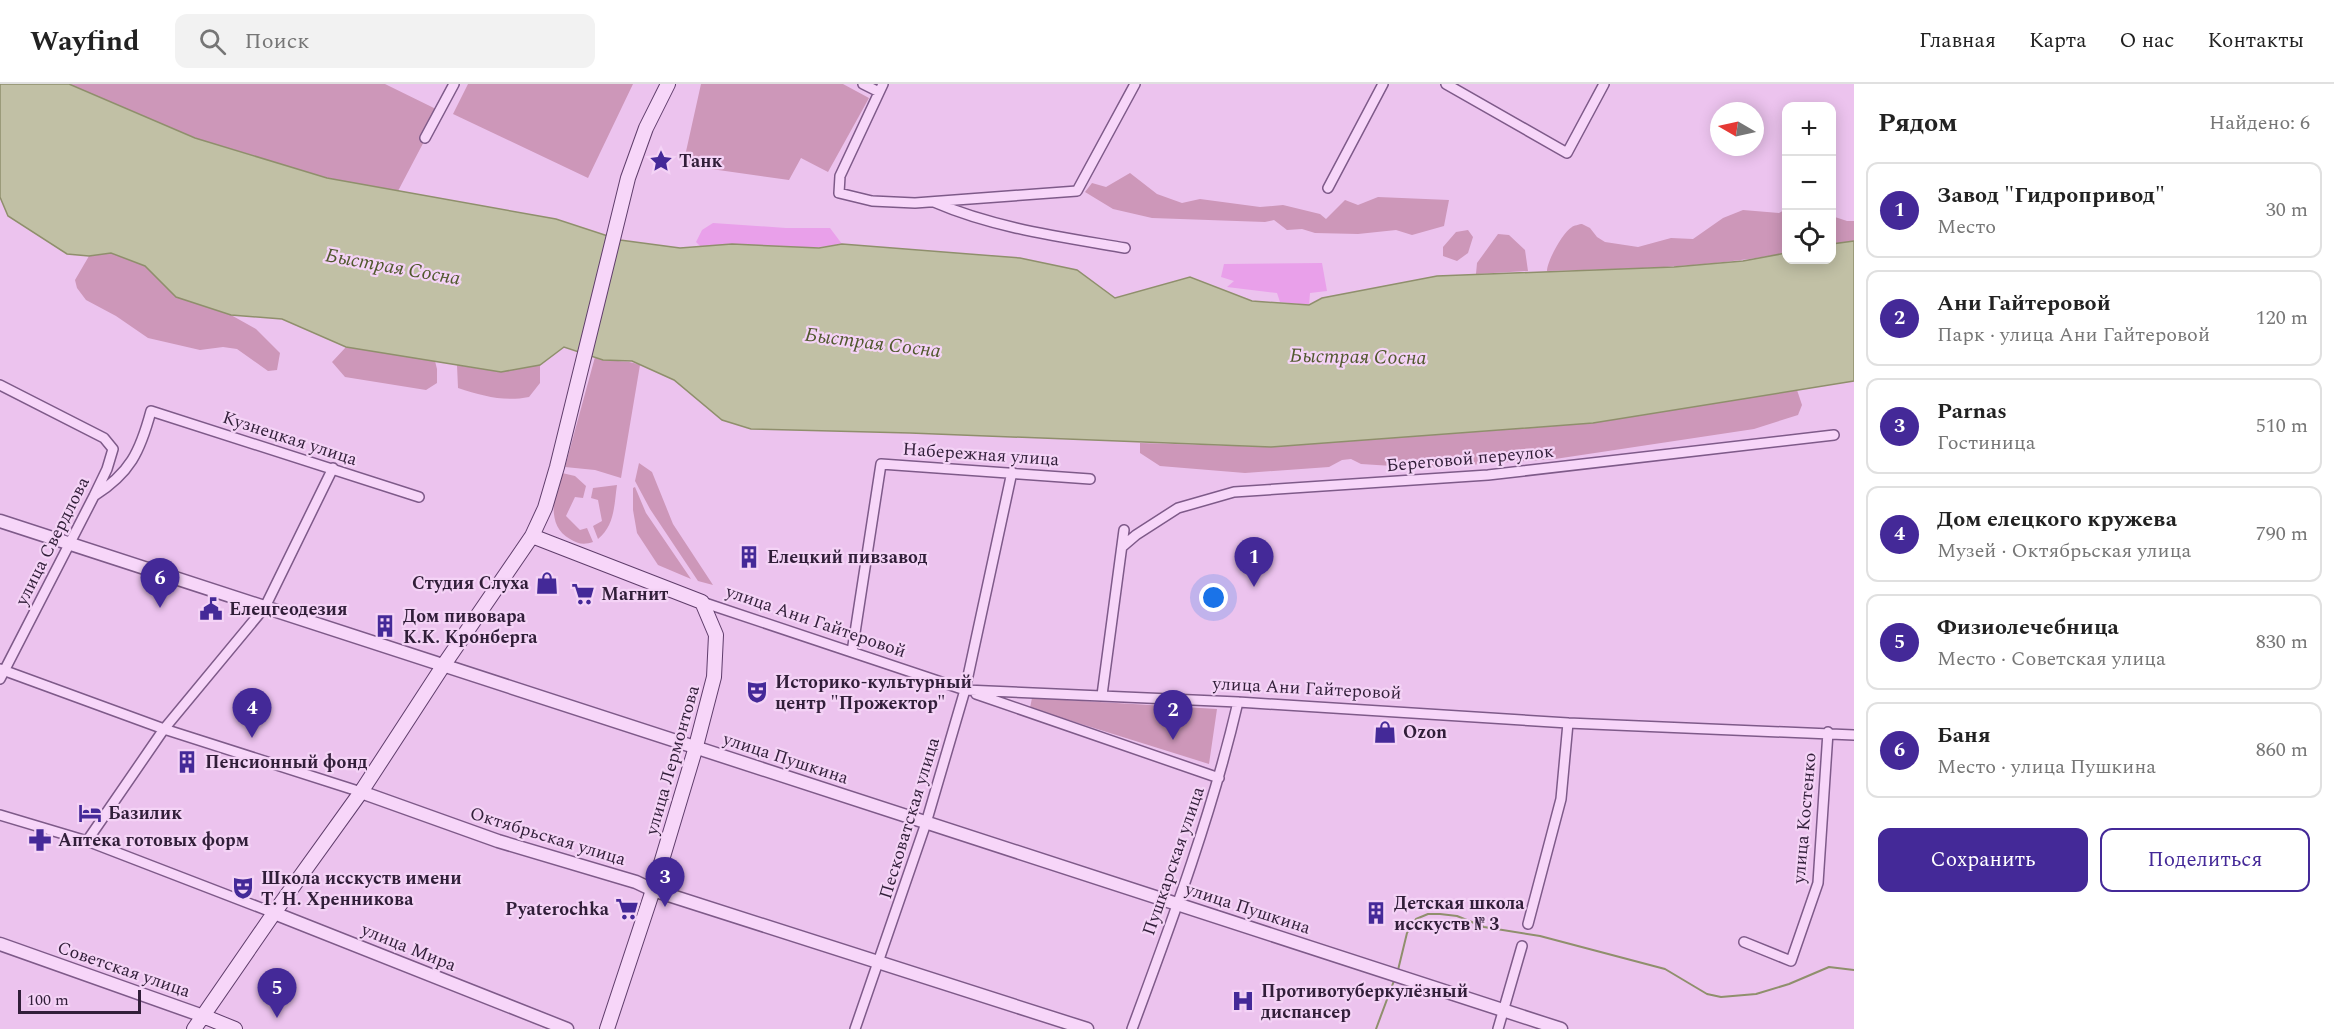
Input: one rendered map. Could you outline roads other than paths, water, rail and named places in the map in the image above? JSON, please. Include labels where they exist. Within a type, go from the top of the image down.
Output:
[{"type":"main road","points":[[194,1029],[361,792],[532,536],[545,508],[559,462],[628,178],[646,128],[668,84]]},
{"type":"main road","name":"улица Ани Гайтеровой","points":[[532,536],[702,602]]},
{"type":"main road","name":"улица Лермонтова","points":[[607,1029],[653,890],[696,748],[714,677],[716,635],[702,602]]},
{"type":"main road","name":"Советская улица","points":[[203,1016],[235,1029]]},
{"type":"street","points":[[425,138],[454,84]]},
{"type":"street","points":[[863,84],[881,88],[840,176],[839,193],[872,201],[932,201],[1077,191],[1135,84]]},
{"type":"street","points":[[1328,188],[1383,84]]},
{"type":"street","points":[[1446,84],[1568,153],[1604,84]]},
{"type":"street","points":[[932,201],[960,214],[1050,235],[1125,248]]},
{"type":"street","name":"улица Свердлова","points":[[0,385],[105,438],[113,449],[107,469],[94,496],[1,673]]},
{"type":"street","name":"Кузнецкая улица","points":[[94,496],[127,470],[144,436],[151,411],[419,497]]},
{"type":"street","name":"Береговой переулок","points":[[1122,547],[1136,535],[1178,508],[1234,492],[1488,475],[1834,435]]},
{"type":"street","name":"Набережная улица","points":[[852,652],[881,464],[1090,479]]},
{"type":"street","points":[[87,841],[164,729],[265,608],[333,468]]},
{"type":"street","name":"Песковатская улица","points":[[855,1029],[926,823],[965,690],[1012,472]]},
{"type":"street","name":"улица Пушкина","points":[[0,521],[1561,1029]]},
{"type":"street","points":[[1102,695],[1124,530]]},
{"type":"street","name":"улица Ани Гайтеровой","points":[[702,602],[965,690],[1238,702],[1568,723],[1828,732],[1854,735]]},
{"type":"street","name":"Октябрьская улица","points":[[1,673],[164,729],[361,792],[498,841],[636,882],[653,890],[879,964],[1087,1029]]},
{"type":"street","points":[[965,690],[1219,778]]},
{"type":"street","name":"Пушкарская улица","points":[[1132,1029],[1178,904],[1219,778],[1238,702]]},
{"type":"street","points":[[1528,924],[1561,799],[1568,723]]},
{"type":"street","name":"улица Костенко","points":[[1744,942],[1791,961],[1818,883],[1828,732]]},
{"type":"street","name":"улица Мира","points":[[0,815],[87,841],[567,1029]]},
{"type":"street","name":"Советская улица","points":[[0,944],[203,1016]]},
{"type":"street","points":[[1498,1029],[1522,946]]},
{"type":"water","name":"Быстрая Сосна","points":[[0,84],[69,84],[195,138],[327,178],[556,219],[620,240],[680,248],[732,244],[819,248],[842,244],[1020,258],[1077,270],[1115,298],[1190,277],[1252,301],[1309,305],[1322,298],[1437,276],[1674,267],[1743,261],[1782,254],[1782,264],[1836,264],[1836,243],[1854,241],[1854,381],[1593,423],[1271,447],[751,429],[722,420],[674,380],[632,361],[603,360],[564,347],[540,365],[501,372],[346,347],[282,319],[231,315],[176,297],[145,266],[111,253],[89,256],[67,254],[8,216],[0,197]]},
{"type":"waterway","points":[[1398,970],[1407,933],[1416,919],[1428,914],[1457,916],[1484,927],[1540,936],[1665,969],[1707,994],[1721,997],[1756,994],[1789,984],[1829,967],[1854,970]]},
{"type":"waterway","points":[[1376,1029],[1395,978]]},
{"type":"place","name":"Танк","points":[[661,161]]},
{"type":"place","name":"Елецкий пивзавод","points":[[749,557]]},
{"type":"place","name":"Студия Слуха","points":[[547,583]]},
{"type":"place","name":"Завод \"Гидропривод\"","points":[[1254,587]]},
{"type":"place","name":"Магнит","points":[[583,594]]},
{"type":"place","name":"Баня","points":[[160,608]]},
{"type":"place","name":"Елецгеодезия","points":[[211,609]]},
{"type":"place","name":"Дом пивовара К.К. Кронберга","points":[[385,626]]},
{"type":"place","name":"Историко-культурный центр \"Прожектор\"","points":[[757,692]]},
{"type":"place","name":"Ozon","points":[[1385,732]]},
{"type":"place","name":"Дом елецкого кружева","points":[[252,738]]},
{"type":"place","name":"Ани Гайтеровой","points":[[1173,740]]},
{"type":"place","name":"Пенсионный фонд","points":[[187,762]]},
{"type":"place","name":"Базилик","points":[[90,813]]},
{"type":"place","name":"Аптека готовых форм","points":[[40,840]]},
{"type":"place","name":"Школа исскуств имени Т. Н. Хренникова","points":[[243,888]]},
{"type":"place","name":"Parnas","points":[[665,907]]},
{"type":"place","name":"Pyaterochka","points":[[627,909]]},
{"type":"place","name":"Детская школа исскуств № 3","points":[[1376,913]]},
{"type":"place","name":"Противотуберкулёзный диспансер","points":[[1243,1001]]},
{"type":"place","name":"Физиолечебница","points":[[277,1018]]}]
